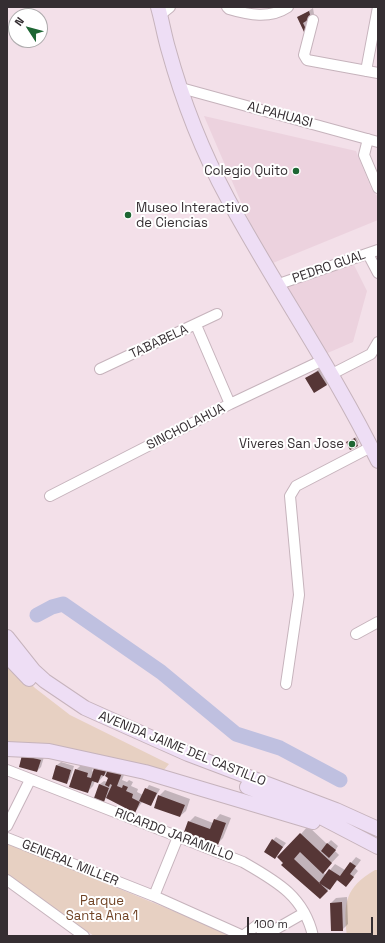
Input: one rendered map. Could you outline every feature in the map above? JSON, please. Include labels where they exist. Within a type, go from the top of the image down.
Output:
[{"type":"main road","points":[[163,10],[168,48],[181,88],[200,140],[228,199],[332,374],[378,461]]},
{"type":"main road","name":"AVENIDA JAIME DEL CASTILLO","points":[[7,637],[23,658],[40,676],[85,708],[188,754],[336,810],[378,829]]},
{"type":"main road","name":"AVENIDA JAIME DEL CASTILLO","points":[[7,656],[38,688],[74,713],[95,724],[309,811],[378,847]]},
{"type":"main road","points":[[7,749],[49,751],[145,772],[345,831]]},
{"type":"street","points":[[227,7],[229,9],[252,15],[280,13],[288,7]]},
{"type":"street","points":[[366,71],[378,7]]},
{"type":"street","points":[[313,20],[305,58],[307,60],[378,73]]},
{"type":"street","name":"ALPAHUASI","points":[[181,88],[378,142]]},
{"type":"street","points":[[368,139],[364,155],[378,188]]},
{"type":"street","name":"PEDRO GUAL","points":[[279,284],[378,250]]},
{"type":"street","points":[[368,254],[378,273]]},
{"type":"street","name":"TABABELA","points":[[100,369],[217,314]]},
{"type":"street","points":[[196,325],[230,404]]},
{"type":"street","points":[[332,374],[370,354],[378,342]]},
{"type":"street","name":"SINCHOLAHUA","points":[[50,496],[230,404],[323,360]]},
{"type":"street","points":[[286,684],[299,595],[290,496],[296,486],[371,447]]},
{"type":"street","points":[[356,634],[378,622]]},
{"type":"street","name":"RICARDO JARAMILLO","points":[[7,770],[243,862],[276,881],[293,895],[304,913],[313,936]]},
{"type":"street","points":[[7,826],[30,780]]},
{"type":"street","points":[[154,896],[178,837]]},
{"type":"street","name":"GENERAL MILLER","points":[[7,838],[154,896],[244,935],[256,926],[270,935]]},
{"type":"street","points":[[7,880],[84,936]]},
{"type":"street","points":[[270,935],[304,913]]},
{"type":"shaded area","name":"Colegio Quito","points":[[204,116],[356,151],[372,190],[378,197],[378,220],[268,265]]},
{"type":"shaded area","points":[[351,259],[367,291],[353,342],[323,355],[284,287]]},
{"type":"green space","points":[[7,660],[35,688],[70,715],[169,764],[164,770],[95,757],[57,745],[7,744]]},
{"type":"green space","name":"Parque Santa Ana 1","points":[[7,842],[236,936],[94,936],[7,876]]},
{"type":"green space","points":[[375,870],[378,870],[378,936],[347,936],[345,915],[348,897],[357,883]]},
{"type":"building","points":[[309,11],[311,18],[303,23],[307,31],[304,32],[297,17]]},
{"type":"building","points":[[318,371],[327,385],[314,393],[305,378]]},
{"type":"building","name":"Viveres San Jose","points":[[355,438],[358,446],[350,450],[346,442]]},
{"type":"building","points":[[22,755],[41,760],[37,772],[19,767]]},
{"type":"building","points":[[56,765],[71,770],[67,784],[52,779]]},
{"type":"building","points":[[94,768],[106,771],[104,776],[101,775],[98,783],[92,781],[88,793],[69,787],[75,769],[88,773],[87,777],[91,778]]},
{"type":"building","points":[[108,770],[116,773],[117,771],[122,773],[117,786],[122,788],[123,785],[128,787],[126,791],[133,794],[132,798],[140,802],[135,813],[106,798],[112,785],[110,784],[109,787],[105,785],[108,778],[105,776]]},
{"type":"building","points":[[99,784],[109,788],[104,802],[94,798]]},
{"type":"building","points":[[145,788],[157,793],[151,806],[139,801]]},
{"type":"building","points":[[158,795],[185,805],[180,817],[154,808]]},
{"type":"building","points":[[214,819],[226,823],[218,845],[184,832],[188,821],[210,829]]},
{"type":"building","points":[[300,833],[332,863],[323,874],[300,852],[294,859],[328,891],[320,899],[281,865],[283,863],[277,857]]},
{"type":"building","points":[[272,839],[283,847],[275,859],[264,852]]},
{"type":"building","points":[[327,843],[336,850],[329,858],[321,851]]},
{"type":"building","points":[[350,862],[356,866],[350,874],[354,877],[346,887],[337,880],[330,890],[319,883],[329,869],[340,876]]},
{"type":"building","points":[[342,902],[343,931],[331,931],[330,903]]},
{"type":"waterway","points":[[37,615],[52,607],[63,604],[161,672],[236,734],[280,748],[340,780]]},
{"type":"place","name":"Colegio Quito","points":[[296,171]]},
{"type":"place","name":"Museo Interactivo de Ciencias","points":[[128,215]]},
{"type":"place","name":"Viveres San Jose","points":[[352,444]]}]
